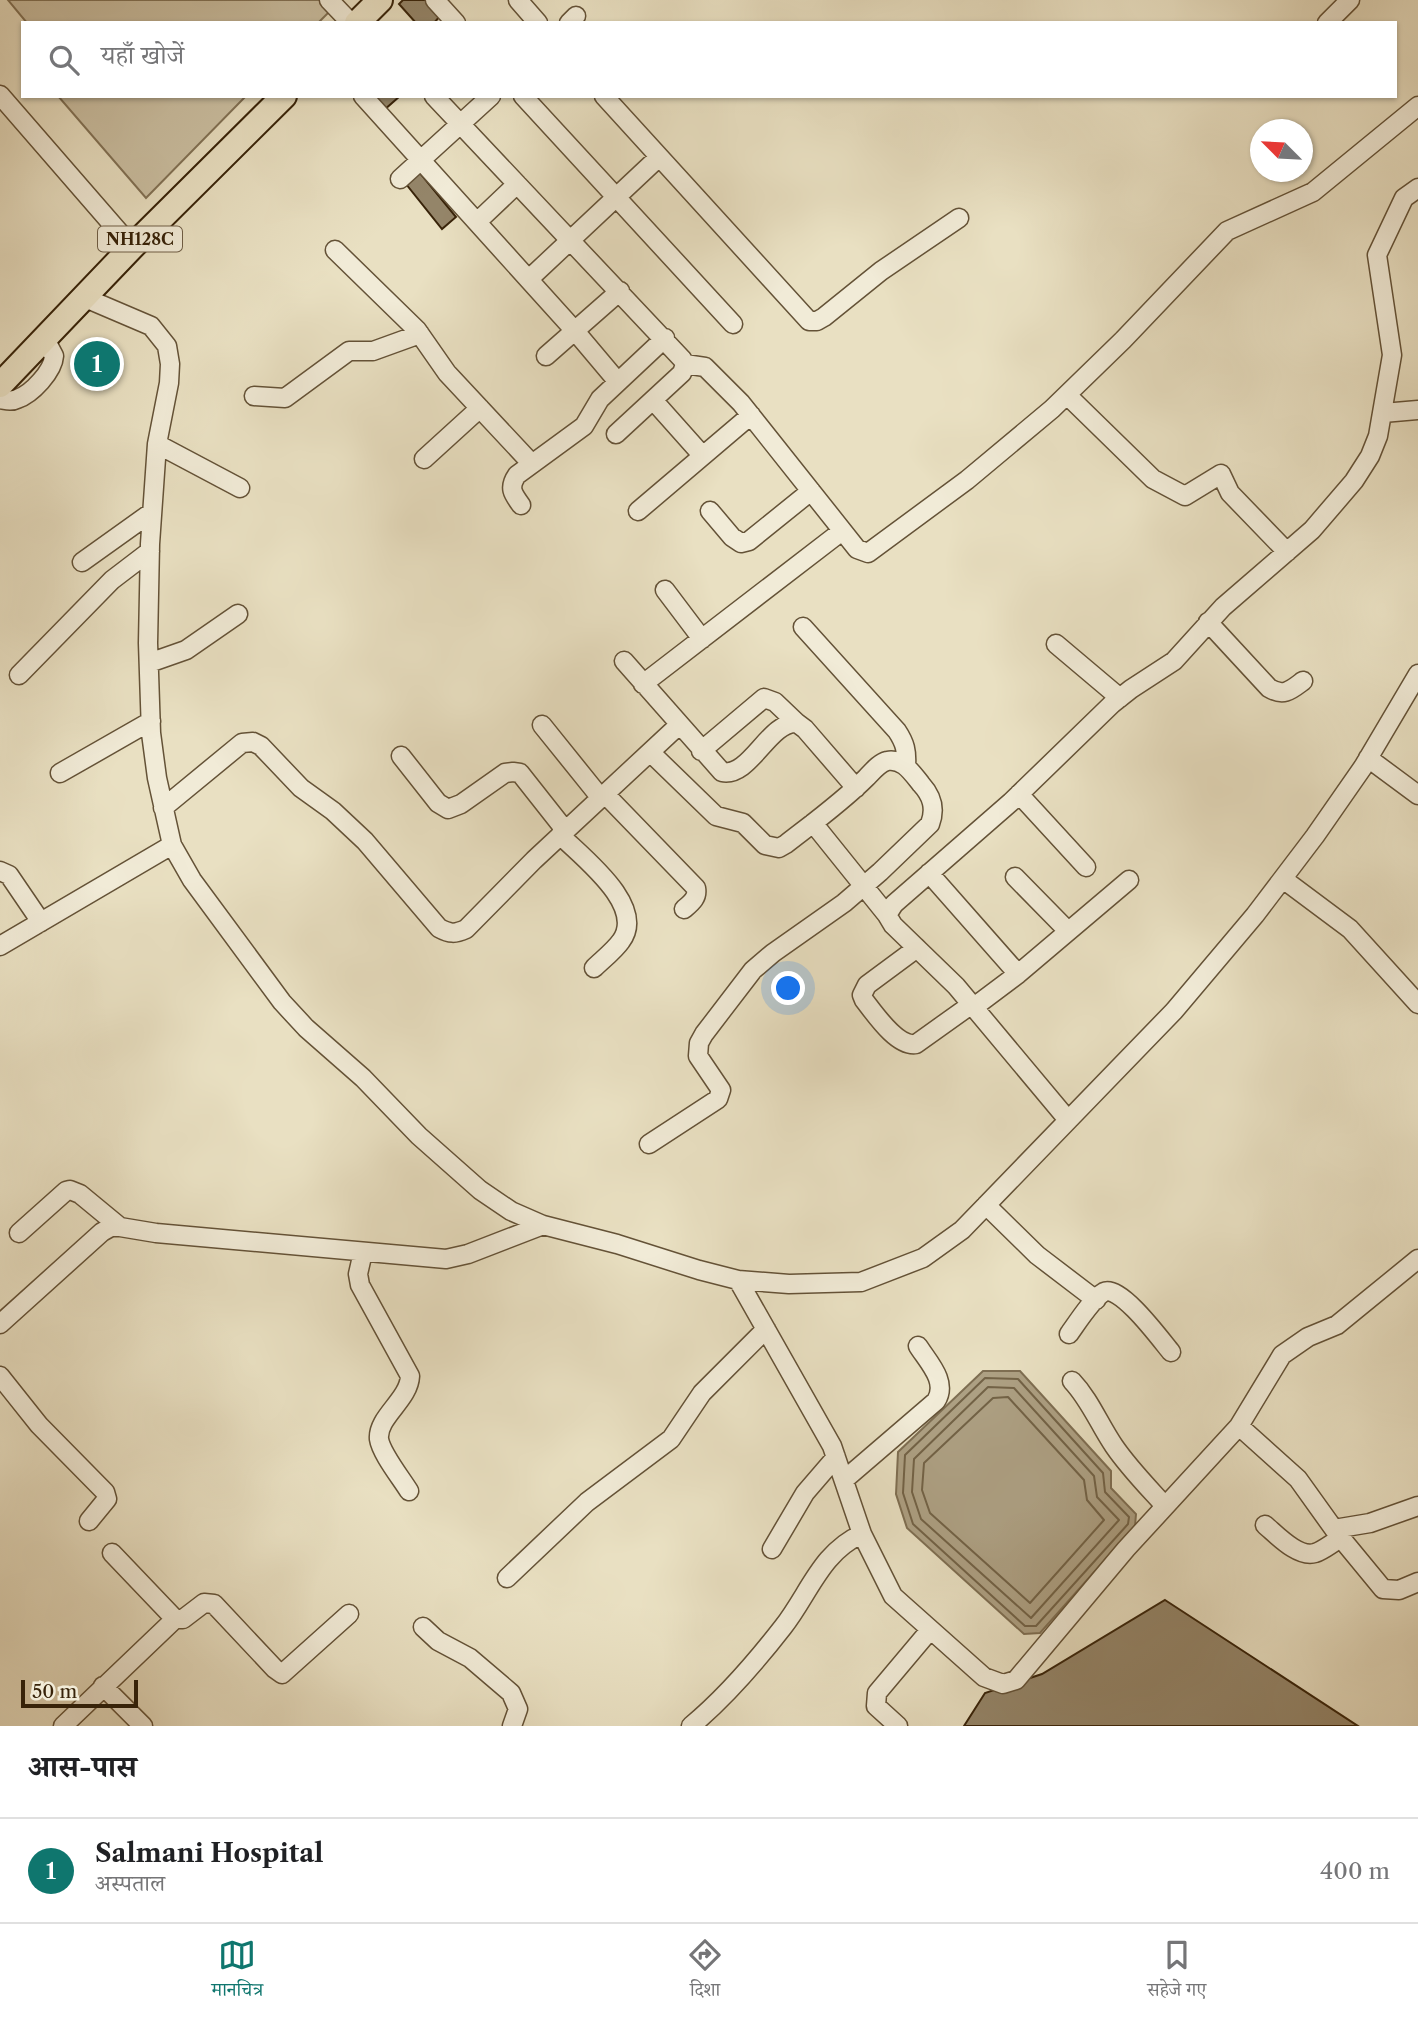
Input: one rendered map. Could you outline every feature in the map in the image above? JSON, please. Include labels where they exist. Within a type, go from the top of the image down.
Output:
[{"type":"highway","name":"NH128C","points":[[0,385],[132,247],[282,98]]},
{"type":"street","points":[[329,0],[364,17]]},
{"type":"street","points":[[435,0],[454,21]]},
{"type":"street","points":[[518,0],[536,21]]},
{"type":"street","points":[[1329,21],[1350,0]]},
{"type":"street","points":[[0,95],[132,247]]},
{"type":"street","points":[[365,98],[618,382]]},
{"type":"street","points":[[436,98],[665,338],[685,364],[698,365],[713,373],[751,415],[842,531],[861,552],[868,553],[967,480],[1067,395],[1123,341],[1227,231],[1313,192],[1418,106]]},
{"type":"street","points":[[400,179],[489,98]]},
{"type":"street","points":[[525,98],[733,324]]},
{"type":"street","points":[[606,98],[809,321],[824,317],[881,271],[958,218]]},
{"type":"street","points":[[528,279],[659,157]]},
{"type":"street","points":[[477,222],[517,184]]},
{"type":"street","points":[[887,915],[894,904],[1019,794],[1120,698],[1174,661],[1208,622],[1334,508],[1354,481],[1370,456],[1378,436],[1392,355],[1377,255],[1404,198],[1418,188]]},
{"type":"street","points":[[335,250],[368,285],[398,310],[447,373],[532,464]]},
{"type":"street","points":[[546,356],[620,291]]},
{"type":"street","points":[[83,297],[151,326],[167,346],[169,383],[157,444],[150,551],[151,721],[157,778],[172,845],[192,880],[282,1002],[306,1028],[363,1078],[419,1136],[480,1190],[511,1210],[543,1225],[617,1244],[699,1270],[738,1280],[789,1284],[861,1282],[923,1258],[962,1230],[1174,1011],[1255,915],[1368,758],[1418,674]]},
{"type":"street","points":[[254,396],[285,398],[349,351],[373,351],[419,334]]},
{"type":"street","points":[[0,399],[20,399],[52,366],[54,356],[44,337]]},
{"type":"street","points":[[521,505],[511,486],[517,475],[584,426],[600,399],[665,338]]},
{"type":"street","points":[[616,435],[682,373],[685,364]]},
{"type":"street","points":[[1067,395],[1153,479],[1185,496],[1221,474],[1230,493],[1287,552]]},
{"type":"street","points":[[653,400],[702,454]]},
{"type":"street","points":[[424,459],[480,408]]},
{"type":"street","points":[[1383,413],[1418,410]]},
{"type":"street","points":[[638,511],[751,415]]},
{"type":"street","points":[[157,444],[240,488]]},
{"type":"street","points":[[710,511],[732,537],[741,543],[749,541],[811,491]]},
{"type":"street","points":[[82,562],[152,512]]},
{"type":"street","points":[[643,684],[842,531]]},
{"type":"street","points":[[19,674],[112,580],[150,551]]},
{"type":"street","points":[[665,590],[702,639]]},
{"type":"street","points":[[149,663],[186,650],[238,614]]},
{"type":"street","points":[[1208,622],[1269,688],[1278,693],[1288,692],[1303,681]]},
{"type":"street","points":[[803,627],[897,731],[907,751],[906,766]]},
{"type":"street","points":[[1056,644],[1120,698]]},
{"type":"street","points":[[624,661],[717,769],[729,774],[736,772],[785,725],[797,723]]},
{"type":"street","points":[[701,751],[764,698],[775,702],[805,729],[856,788]]},
{"type":"street","points":[[60,773],[151,721]]},
{"type":"street","points":[[542,725],[602,795],[696,888],[697,894],[684,909]]},
{"type":"street","points":[[163,808],[242,743],[253,742],[261,746],[301,788],[350,826],[439,928],[449,933],[457,933],[466,929],[562,833],[679,725]]},
{"type":"street","points":[[649,752],[716,816],[743,823],[765,845],[779,848],[786,845],[856,788],[881,763],[889,760],[906,766],[927,790],[933,803],[934,814],[930,824],[863,887],[773,953],[738,986],[704,1034],[697,1049],[698,1056],[721,1090],[721,1095],[649,1144]]},
{"type":"street","points":[[401,757],[438,803],[448,809],[461,804],[505,774],[520,773],[562,833],[615,892],[625,908],[628,921],[621,941],[594,968]]},
{"type":"street","points":[[1368,758],[1418,795]]},
{"type":"street","points":[[1019,794],[1086,867]]},
{"type":"street","points":[[813,823],[893,925],[973,1006],[1068,1120]]},
{"type":"street","points":[[0,946],[172,845]]},
{"type":"street","points":[[0,871],[9,875],[41,922]]},
{"type":"street","points":[[929,873],[1018,974]]},
{"type":"street","points":[[1015,877],[1068,931]]},
{"type":"street","points":[[1283,878],[1350,929],[1418,1004]]},
{"type":"street","points":[[916,948],[867,985],[862,995],[900,1041],[910,1045],[916,1044],[1018,974],[1129,880]]},
{"type":"street","points":[[19,1233],[65,1191],[71,1190],[80,1194],[120,1227]]},
{"type":"street","points":[[986,1205],[1037,1255],[1096,1300]]},
{"type":"street","points":[[0,1324],[111,1227],[446,1259],[468,1254],[543,1225]]},
{"type":"street","points":[[363,1252],[358,1274],[360,1285],[410,1376],[405,1393],[381,1427],[379,1437],[381,1445],[410,1491]]},
{"type":"street","points":[[738,1280],[832,1446],[862,1534],[893,1596],[984,1677],[1003,1684],[1016,1680],[1165,1506],[1239,1426],[1282,1355],[1308,1337],[1337,1325],[1418,1259]]},
{"type":"street","points":[[1069,1335],[1096,1300],[1110,1291],[1122,1296],[1171,1352]]},
{"type":"street","points":[[507,1578],[587,1502],[670,1439],[702,1394],[766,1329]]},
{"type":"street","points":[[844,1480],[941,1394],[940,1380],[918,1346]]},
{"type":"street","points":[[0,1376],[48,1434],[104,1492],[107,1499],[89,1521]]},
{"type":"street","points":[[1072,1381],[1094,1408],[1128,1466],[1165,1506]]},
{"type":"street","points":[[1239,1426],[1298,1479],[1383,1589],[1399,1590],[1418,1582]]},
{"type":"street","points":[[772,1549],[805,1493],[836,1457]]},
{"type":"street","points":[[1265,1525],[1297,1550],[1315,1553],[1338,1533],[1418,1506]]},
{"type":"street","points":[[691,1726],[736,1683],[785,1625],[830,1556],[849,1540],[862,1534]]},
{"type":"street","points":[[112,1553],[175,1619]]},
{"type":"street","points":[[63,1726],[175,1619],[183,1619],[204,1603],[214,1604],[282,1674],[349,1614]]},
{"type":"street","points":[[423,1627],[438,1641],[470,1658],[511,1693],[518,1709],[512,1726]]},
{"type":"street","points":[[898,1726],[876,1706],[877,1693],[930,1630]]},
{"type":"street","points":[[103,1686],[143,1726]]},
{"type":"shaded area","points":[[8,0],[331,0],[336,5],[320,21],[25,21]]},
{"type":"shaded area","points":[[60,98],[244,98],[146,198]]},
{"type":"water","points":[[983,1371],[1020,1371],[1111,1471],[1111,1488],[1136,1514],[1135,1526],[1040,1633],[1024,1634],[907,1528],[896,1494],[898,1452]]},
{"type":"building","points":[[403,0],[427,0],[441,15],[436,21],[414,21],[399,4]]},
{"type":"building","points":[[374,98],[398,98],[384,110]]},
{"type":"building","points":[[416,168],[456,217],[442,229],[402,179]]},
{"type":"building","points":[[92,341],[115,371],[101,382],[78,352]]},
{"type":"building","points":[[1165,1600],[1358,1726],[964,1726],[985,1693],[1042,1674]]},
{"type":"place","name":"Salmani Hospital","points":[[97,364]]}]
